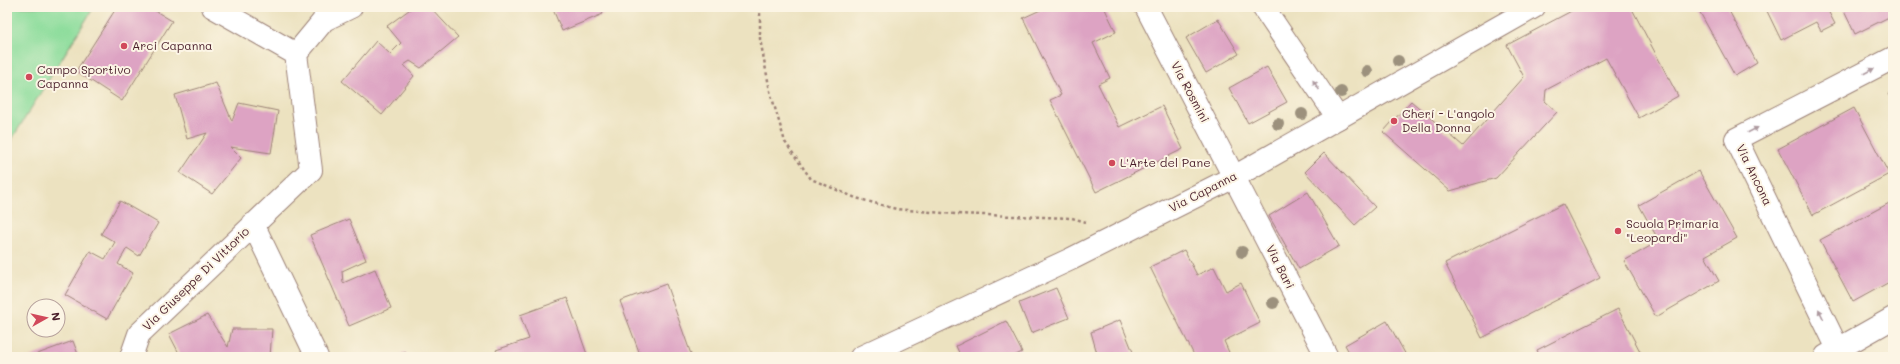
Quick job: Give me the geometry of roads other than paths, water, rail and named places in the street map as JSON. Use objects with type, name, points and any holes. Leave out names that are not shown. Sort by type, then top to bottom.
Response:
[{"type":"street","points":[[213,7],[296,54],[325,14],[351,7]]},
{"type":"street","name":"Via Rosmini","points":[[1146,7],[1234,176]]},
{"type":"street","points":[[1263,7],[1338,118]]},
{"type":"street","name":"Via Capanna","points":[[861,357],[1071,260],[1234,176],[1534,7]]},
{"type":"street","name":"Via Giuseppe Di Vittorio","points":[[131,357],[139,334],[311,170],[296,54]]},
{"type":"street","name":"Via Ancona","points":[[1834,354],[1736,139],[1893,58]]},
{"type":"street","name":"Via Bari","points":[[1234,176],[1327,357]]},
{"type":"street","name":"Via Giuseppe Di Vittorio","points":[[253,224],[317,357]]},
{"type":"street","points":[[1834,354],[1893,318]]},
{"type":"place","name":"Arci Capanna","points":[[124,46]]},
{"type":"place","name":"Campo Sportivo Capanna","points":[[29,77]]},
{"type":"place","name":"Cherí - L'angolo Della Donna","points":[[1394,121]]},
{"type":"place","name":"L'Arte del Pane","points":[[1112,163]]},
{"type":"place","name":"Scuola Primaria \"Leopardi\"","points":[[1618,231]]}]
